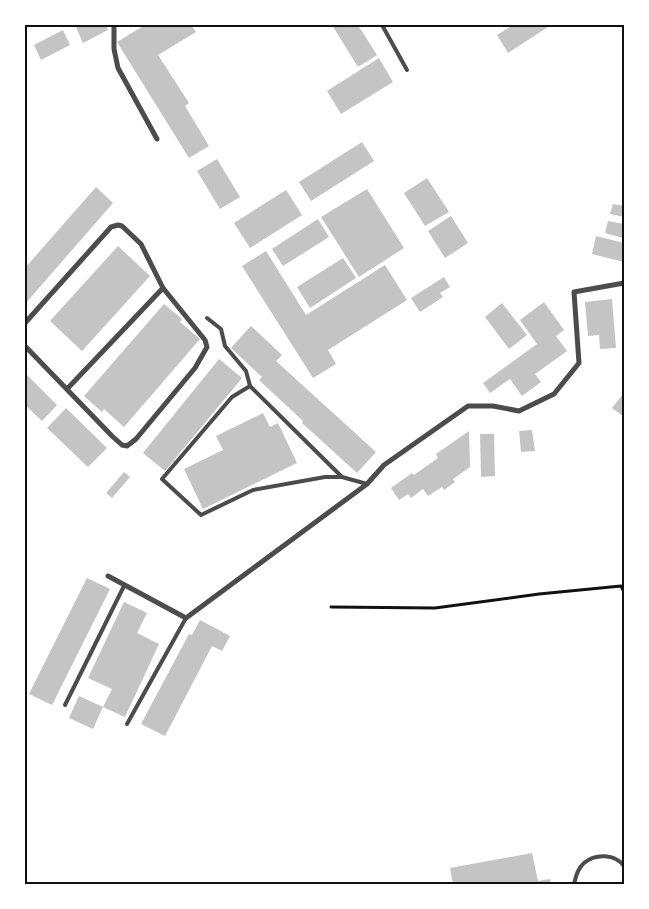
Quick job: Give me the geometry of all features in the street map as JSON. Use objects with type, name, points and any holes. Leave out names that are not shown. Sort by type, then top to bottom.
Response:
[{"type":"street","points":[[114,25],[114,49],[118,68],[157,139]]},
{"type":"street","points":[[25,323],[100,238],[115,225],[118,225],[126,228],[141,244],[163,288],[205,340],[207,348],[195,368],[136,438],[127,446],[122,445],[25,346]]},
{"type":"street","points":[[108,576],[186,618],[367,484],[384,465],[468,406],[493,406],[519,411],[554,394],[580,363],[574,292],[624,283]]},
{"type":"street","points":[[67,389],[163,288]]},
{"type":"lane","points":[[382,25],[407,70]]},
{"type":"lane","points":[[207,318],[221,329],[224,346],[246,371],[250,386],[342,477]]},
{"type":"lane","points":[[250,386],[232,397],[162,479],[201,515],[253,490],[325,477],[342,477],[367,484]]},
{"type":"lane","points":[[65,705],[124,586]]},
{"type":"lane","points":[[127,724],[186,618]]},
{"type":"lane","points":[[574,884],[577,873],[584,863],[596,857],[609,856],[621,862],[624,866]]},
{"type":"path","points":[[331,607],[435,608],[539,594],[621,586],[624,592]]},
{"type":"building","points":[[75,25],[106,25],[108,30],[83,43]]},
{"type":"building","points":[[145,25],[191,25],[196,32],[158,55],[189,103],[185,106],[209,146],[189,158],[117,42]]},
{"type":"building","points":[[332,25],[358,25],[377,55],[358,67]]},
{"type":"building","points":[[513,25],[551,25],[508,53],[497,35]]},
{"type":"building","points":[[63,30],[70,45],[41,60],[34,45]]},
{"type":"building","points":[[379,58],[393,82],[341,114],[327,91]]},
{"type":"building","points":[[362,142],[374,161],[311,201],[299,182]]},
{"type":"building","points":[[217,159],[240,197],[220,209],[197,171]]},
{"type":"building","points":[[427,178],[449,212],[425,226],[404,193]]},
{"type":"building","points":[[96,187],[113,203],[25,304],[25,268]]},
{"type":"building","points":[[367,189],[404,248],[359,277],[321,217]]},
{"type":"building","points":[[286,190],[302,215],[250,248],[234,223]]},
{"type":"building","points":[[613,204],[624,206],[624,217],[610,214]]},
{"type":"building","points":[[451,216],[468,243],[445,258],[428,231]]},
{"type":"building","points":[[318,219],[329,237],[283,266],[272,249]]},
{"type":"building","points":[[608,221],[624,224],[623,238],[605,233]]},
{"type":"building","points":[[596,236],[624,243],[624,262],[592,254]]},
{"type":"building","points":[[118,246],[150,276],[82,351],[50,321]]},
{"type":"building","points":[[266,251],[306,315],[385,265],[407,300],[328,350],[336,364],[313,378],[242,266]]},
{"type":"building","points":[[343,258],[356,278],[310,308],[297,287]]},
{"type":"building","points":[[444,277],[450,287],[440,293],[443,297],[420,312],[411,298]]},
{"type":"building","points":[[612,299],[616,348],[600,349],[599,335],[588,336],[585,302]]},
{"type":"building","points":[[544,302],[564,330],[556,336],[567,351],[535,374],[541,382],[522,396],[510,379],[490,393],[483,383],[537,344],[520,320]]},
{"type":"building","points":[[502,303],[527,335],[509,349],[485,317]]},
{"type":"building","points":[[164,304],[182,319],[180,322],[200,339],[124,427],[104,409],[102,412],[84,396]]},
{"type":"building","points":[[251,326],[282,355],[276,361],[376,452],[357,473],[302,423],[303,421],[259,380],[262,377],[231,348]]},
{"type":"building","points":[[219,359],[242,378],[165,471],[143,453]]},
{"type":"building","points":[[25,373],[57,405],[42,421],[25,405]]},
{"type":"building","points":[[624,393],[624,417],[612,408]]},
{"type":"building","points":[[66,408],[107,448],[88,467],[47,428]]},
{"type":"building","points":[[263,413],[270,427],[278,423],[297,463],[203,509],[184,469],[223,450],[216,436]]},
{"type":"building","points":[[532,430],[535,451],[521,452],[519,431]]},
{"type":"building","points":[[469,431],[470,467],[453,479],[455,482],[444,490],[442,487],[428,496],[423,489],[411,498],[408,494],[399,500],[391,488],[438,458],[436,454]]},
{"type":"building","points":[[480,434],[494,434],[495,476],[481,477]]},
{"type":"building","points":[[124,472],[130,477],[112,498],[106,493]]},
{"type":"building","points":[[87,578],[110,589],[52,705],[29,694]]},
{"type":"building","points":[[124,602],[147,613],[137,633],[159,644],[125,717],[103,707],[112,689],[88,678]]},
{"type":"building","points":[[200,620],[230,636],[222,651],[212,646],[165,736],[141,724],[189,634],[192,635]]},
{"type":"building","points":[[79,696],[103,707],[93,729],[69,718]]},
{"type":"building","points":[[532,853],[538,881],[550,879],[551,884],[453,884],[450,868]]}]
